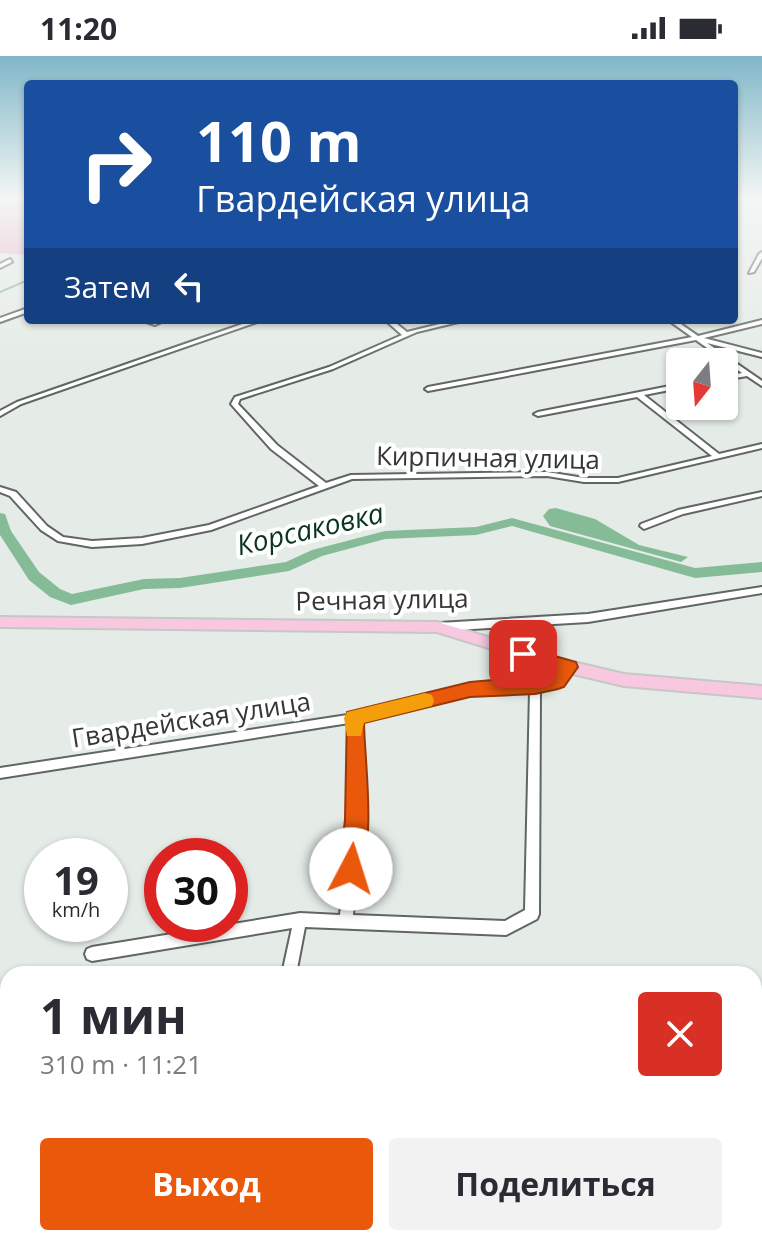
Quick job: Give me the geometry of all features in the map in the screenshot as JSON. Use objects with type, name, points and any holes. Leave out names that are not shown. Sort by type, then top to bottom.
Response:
[{"type":"main road","name":"Речная улица","points":[[0,622],[437,627]]},
{"type":"main road","points":[[437,627],[569,667],[624,680],[762,692]]},
{"type":"street","points":[[751,272],[762,254]]},
{"type":"street","points":[[0,266],[10,261]]},
{"type":"street","points":[[0,320],[24,311]]},
{"type":"street","points":[[428,389],[698,338],[762,322]]},
{"type":"street","points":[[0,414],[19,403],[248,324]]},
{"type":"street","points":[[393,324],[406,335]]},
{"type":"street","points":[[324,486],[274,447],[234,404],[244,393],[331,368],[406,335],[449,324]]},
{"type":"street","points":[[677,324],[762,384]]},
{"type":"street","points":[[698,338],[762,355]]},
{"type":"street","points":[[738,376],[748,374]]},
{"type":"street","points":[[538,414],[666,389]]},
{"type":"street","points":[[638,394],[718,457]]},
{"type":"street","name":"Кирпичная улица","points":[[0,489],[13,494],[44,528],[61,539],[92,544],[142,541],[211,527],[351,477],[547,474],[584,480],[618,480],[762,446]]},
{"type":"street","points":[[644,526],[681,512],[762,494]]},
{"type":"street","name":"Речная улица","points":[[437,627],[588,618],[762,590]]},
{"type":"street","name":"Гвардейская улица","points":[[0,773],[354,718],[470,690],[535,687],[558,681],[569,667]]},
{"type":"street","points":[[92,954],[300,920],[346,919],[506,928],[532,914],[535,687]]},
{"type":"street","points":[[346,919],[356,819],[354,718]]},
{"type":"street","points":[[291,966],[300,920]]},
{"type":"shaded area","points":[[556,508],[595,519],[639,545],[688,557],[681,562],[550,526],[543,516],[549,509]]},
{"type":"waterway","points":[[0,292],[24,282]]},
{"type":"waterway","name":"Корсаковка","points":[[0,517],[4,531],[34,576],[55,593],[71,600],[144,584],[180,583],[289,566],[317,553],[385,535],[476,531],[512,522],[695,573],[762,567]]},
{"type":"slow traffic","points":[[354,730],[354,718],[425,701]]},
{"type":"route","points":[[351,869],[356,819],[354,718],[470,690],[535,687],[558,681],[569,667],[523,654]]}]
